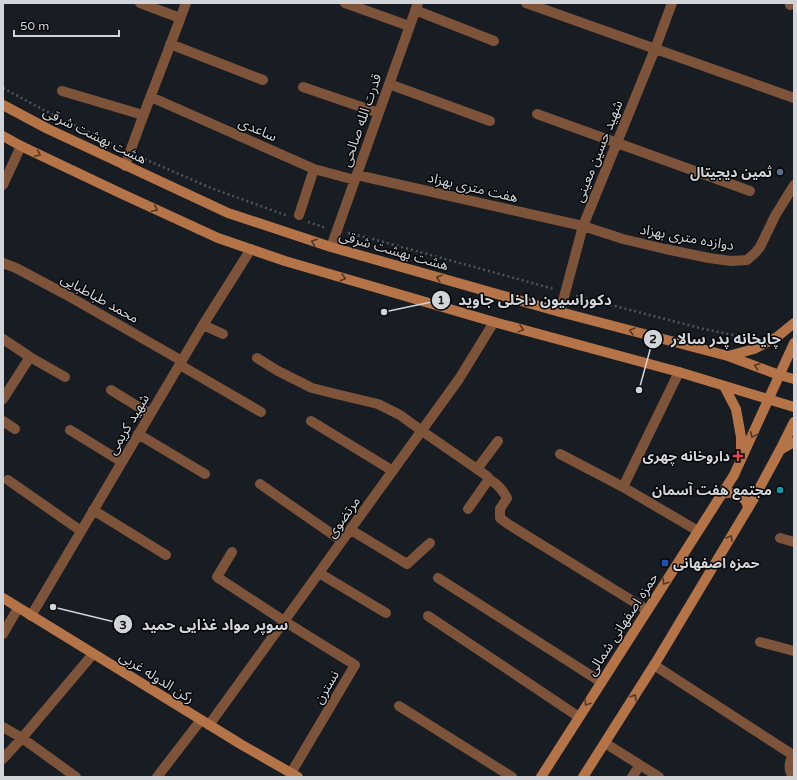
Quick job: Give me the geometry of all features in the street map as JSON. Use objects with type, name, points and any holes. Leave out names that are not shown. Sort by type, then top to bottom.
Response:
[{"type":"main road","name":"هشت بهشت شرقی","points":[[3,105],[48,129],[125,166],[228,213],[331,247],[560,312],[728,356],[794,379]]},
{"type":"main road","points":[[3,136],[120,193],[218,238],[285,261],[494,322],[679,372],[794,407]]},
{"type":"main road","points":[[728,356],[754,349],[776,337],[794,323]]},
{"type":"main road","name":"حمزه اصفهانی شمالی","points":[[541,777],[734,475],[794,343]]},
{"type":"main road","points":[[724,386],[736,409],[741,436],[741,460]]},
{"type":"main road","points":[[582,777],[654,665],[748,509],[794,422]]},
{"type":"main road","points":[[780,450],[794,442]]},
{"type":"main road","points":[[722,494],[729,492],[738,494],[746,501],[748,509]]},
{"type":"main road","name":"رکن الدوله غربی","points":[[3,598],[205,723],[294,775]]},
{"type":"street","points":[[140,3],[180,18]]},
{"type":"street","points":[[125,166],[186,3]]},
{"type":"street","points":[[344,3],[409,26]]},
{"type":"street","points":[[526,3],[794,98]]},
{"type":"street","name":"شهید حسین معینی","points":[[560,312],[583,226],[655,49],[672,3]]},
{"type":"street","points":[[416,6],[494,41]]},
{"type":"street","name":"قدرت الله صالحی","points":[[331,247],[416,6]]},
{"type":"street","points":[[170,44],[264,80]]},
{"type":"street","points":[[389,84],[490,121]]},
{"type":"street","points":[[303,87],[379,113]]},
{"type":"street","points":[[62,91],[143,115]]},
{"type":"street","name":"ساعدی","points":[[151,97],[314,169],[356,178]]},
{"type":"street","points":[[537,114],[750,191]]},
{"type":"street","points":[[3,185],[21,146]]},
{"type":"street","points":[[298,218],[314,169]]},
{"type":"street","name":"هفت متری بهزاد","points":[[356,178],[583,226]]},
{"type":"street","name":"دوازده متری بهزاد","points":[[583,226],[622,239],[665,249],[731,261],[747,260],[760,247],[775,216],[794,184]]},
{"type":"street","name":"شهید کریمی","points":[[32,616],[203,325],[251,249]]},
{"type":"street","name":"محمد طباطبایی","points":[[3,263],[16,268],[65,294],[261,412]]},
{"type":"street","name":"مرتضوی","points":[[157,777],[205,723],[284,622],[459,379],[494,322]]},
{"type":"street","points":[[203,325],[223,334]]},
{"type":"street","points":[[3,339],[30,357],[65,377]]},
{"type":"street","points":[[3,399],[30,357]]},
{"type":"street","points":[[257,358],[278,371],[312,388],[378,404],[400,414],[487,476],[503,491],[506,498],[500,509],[500,518],[512,527],[647,610]]},
{"type":"street","points":[[623,487],[679,372]]},
{"type":"street","points":[[111,390],[150,414]]},
{"type":"street","points":[[311,420],[393,471]]},
{"type":"street","points":[[3,421],[15,429]]},
{"type":"street","points":[[70,430],[122,462]]},
{"type":"street","points":[[138,434],[205,474]]},
{"type":"street","points":[[477,469],[498,441]]},
{"type":"street","points":[[560,454],[623,487],[698,531]]},
{"type":"street","points":[[468,509],[489,479]]},
{"type":"street","points":[[8,480],[82,531]]},
{"type":"street","points":[[260,484],[342,541]]},
{"type":"street","points":[[94,510],[166,555]]},
{"type":"street","points":[[350,530],[407,564],[430,543]]},
{"type":"street","points":[[780,538],[794,542]]},
{"type":"street","points":[[232,552],[217,577],[284,622]]},
{"type":"street","points":[[319,572],[386,613]]},
{"type":"street","points":[[438,578],[601,682]]},
{"type":"street","points":[[3,634],[18,608]]},
{"type":"street","points":[[428,616],[579,717]]},
{"type":"street","name":"نسترن","points":[[284,622],[355,665],[294,775]]},
{"type":"street","points":[[760,642],[794,651]]},
{"type":"street","points":[[3,759],[93,654]]},
{"type":"street","points":[[654,665],[793,754],[790,761],[793,777]]},
{"type":"street","points":[[398,706],[512,777]]},
{"type":"street","points":[[3,727],[22,738],[76,777]]},
{"type":"street","points":[[605,743],[659,777]]},
{"type":"street","points":[[632,777],[640,765]]},
{"type":"path","points":[[3,88],[55,116],[130,152],[212,188],[298,218],[337,231],[368,238],[565,293],[704,329],[753,339]]},
{"type":"place","name":"ثمین دیجیتال","points":[[780,172]]},
{"type":"place","name":"دکوراسیون داخلی جاوید","points":[[384,312]]},
{"type":"place","name":"چایخانه پدر سالار","points":[[639,390]]},
{"type":"place","name":"داروخانه چهری","points":[[738,456]]},
{"type":"place","name":"مجتمع هفت آسمان","points":[[780,490]]},
{"type":"place","name":"حمزه اصفهانی","points":[[665,563]]},
{"type":"place","name":"سوپر مواد غذایی حمید","points":[[53,607]]}]
